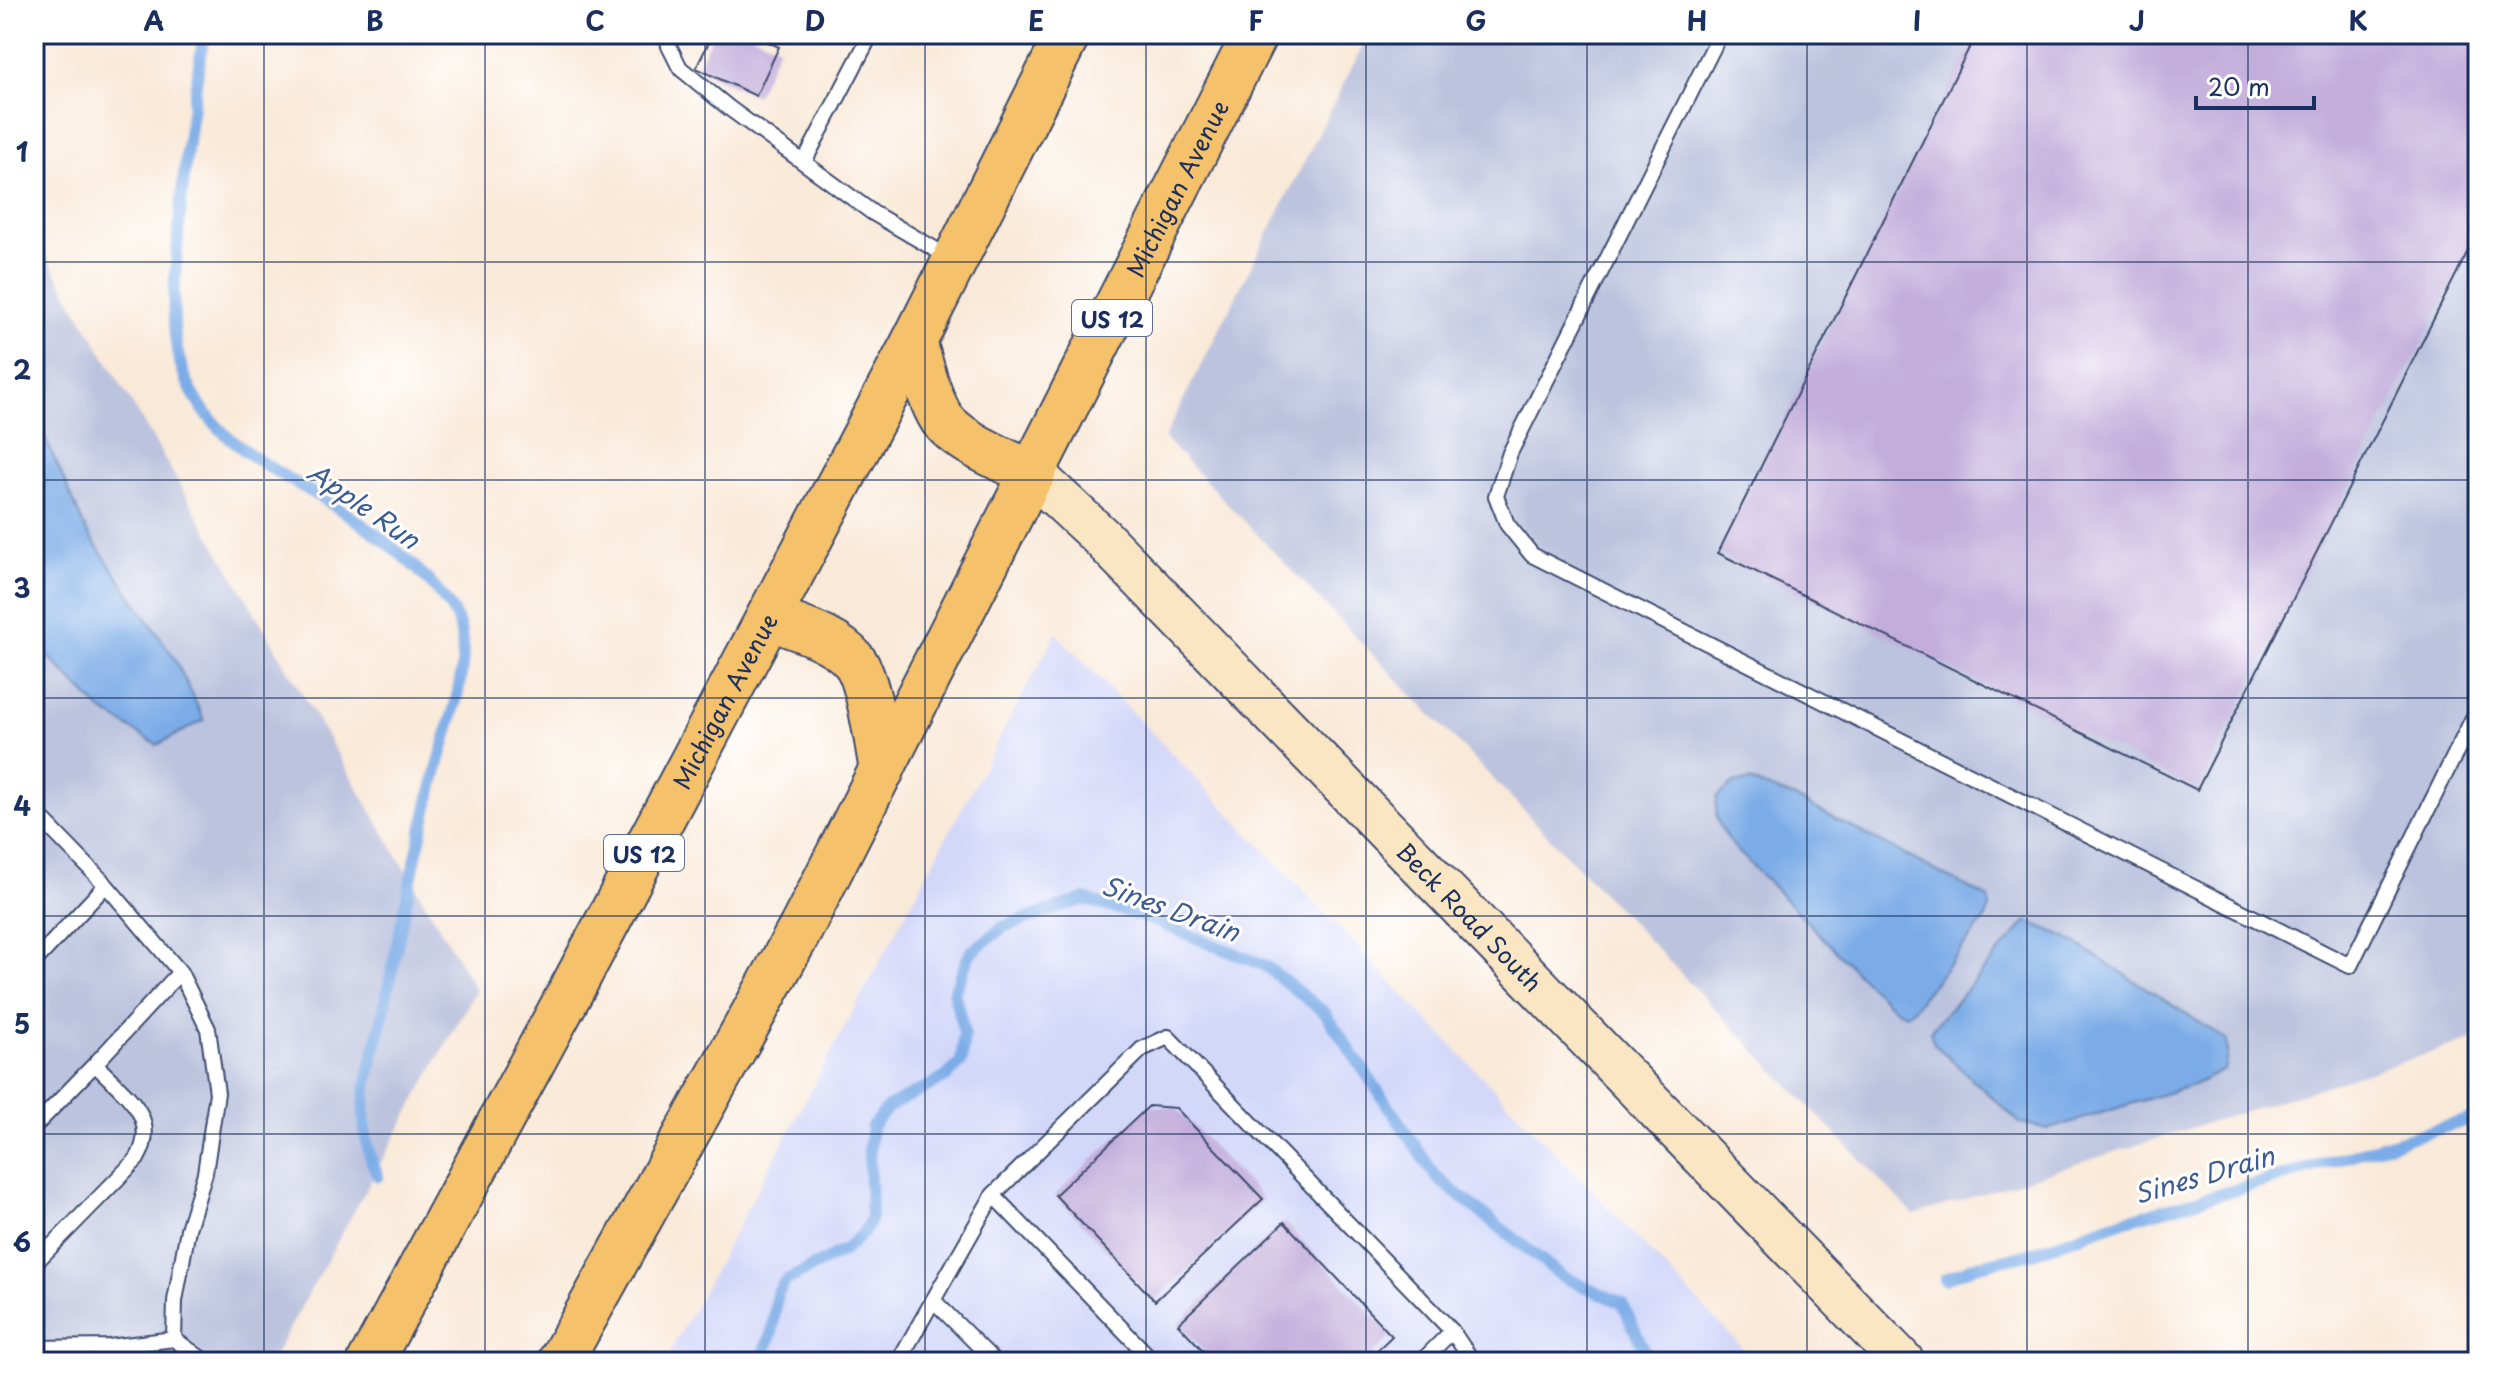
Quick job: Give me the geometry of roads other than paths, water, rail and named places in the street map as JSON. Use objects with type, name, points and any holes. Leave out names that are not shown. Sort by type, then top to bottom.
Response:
[{"type":"main road","name":"Michigan Avenue","points":[[370,1362],[572,989],[914,342],[1068,34]]},
{"type":"main road","name":"Michigan Avenue","points":[[569,1359],[801,928],[1255,34]]},
{"type":"main road","points":[[914,342],[934,404],[944,421],[966,439],[1033,474]]},
{"type":"main road","name":"Beck Road South","points":[[1033,474],[1101,537],[1903,1362]]},
{"type":"main road","points":[[769,617],[820,638],[854,660],[863,680],[882,770]]},
{"type":"lane","points":[[667,34],[669,46],[680,68],[729,108],[873,213],[954,261]]},
{"type":"lane","points":[[804,162],[871,34]]},
{"type":"lane","points":[[1720,34],[1510,453],[1496,496],[1507,524],[1532,555],[2350,966],[2478,708]]},
{"type":"lane","points":[[34,811],[106,885],[180,972],[208,1029],[217,1093],[205,1173],[188,1229],[175,1301],[174,1339]]},
{"type":"lane","points":[[34,962],[106,885]]},
{"type":"lane","points":[[34,1127],[180,972]]},
{"type":"lane","points":[[898,1362],[993,1195],[1142,1049],[1168,1037],[1452,1331],[1473,1362]]},
{"type":"lane","points":[[34,1264],[137,1159],[145,1144],[146,1128],[141,1112],[95,1064]]},
{"type":"lane","points":[[993,1195],[1154,1362]]},
{"type":"lane","points":[[933,1300],[995,1362]]},
{"type":"lane","points":[[1421,1362],[1452,1331]]},
{"type":"lane","points":[[34,1348],[109,1347],[174,1339],[206,1362]]},
{"type":"water","points":[[34,413],[87,532],[175,659],[204,720],[157,745],[100,709],[34,642]]},
{"type":"water","points":[[1750,781],[1793,797],[1989,898],[1990,908],[1986,918],[1906,1014],[1896,1010],[1871,987],[1726,836],[1717,818],[1717,797],[1734,783]]},
{"type":"water","points":[[2027,921],[2066,937],[2227,1040],[2224,1070],[2196,1084],[2049,1129],[2020,1123],[1934,1044],[1930,1031]]},
{"type":"waterway","name":"Apple Run","points":[[204,34],[185,170],[174,293],[177,349],[191,391],[207,415],[248,453],[358,521],[408,561],[448,604],[461,633],[460,682],[422,829],[366,1090],[366,1138],[378,1176]]},
{"type":"waterway","name":"Sines Drain","points":[[761,1362],[772,1332],[777,1294],[785,1281],[845,1250],[864,1232],[871,1217],[869,1148],[872,1126],[888,1107],[946,1077],[961,1062],[964,1033],[954,992],[970,953],[1003,927],[1084,899],[1141,916],[1264,965],[1325,1013],[1437,1178],[1563,1277],[1622,1303],[1650,1362]]},
{"type":"waterway","name":"Sines Drain","points":[[1945,1279],[1975,1266],[2033,1253],[2112,1224],[2478,1117]]}]
